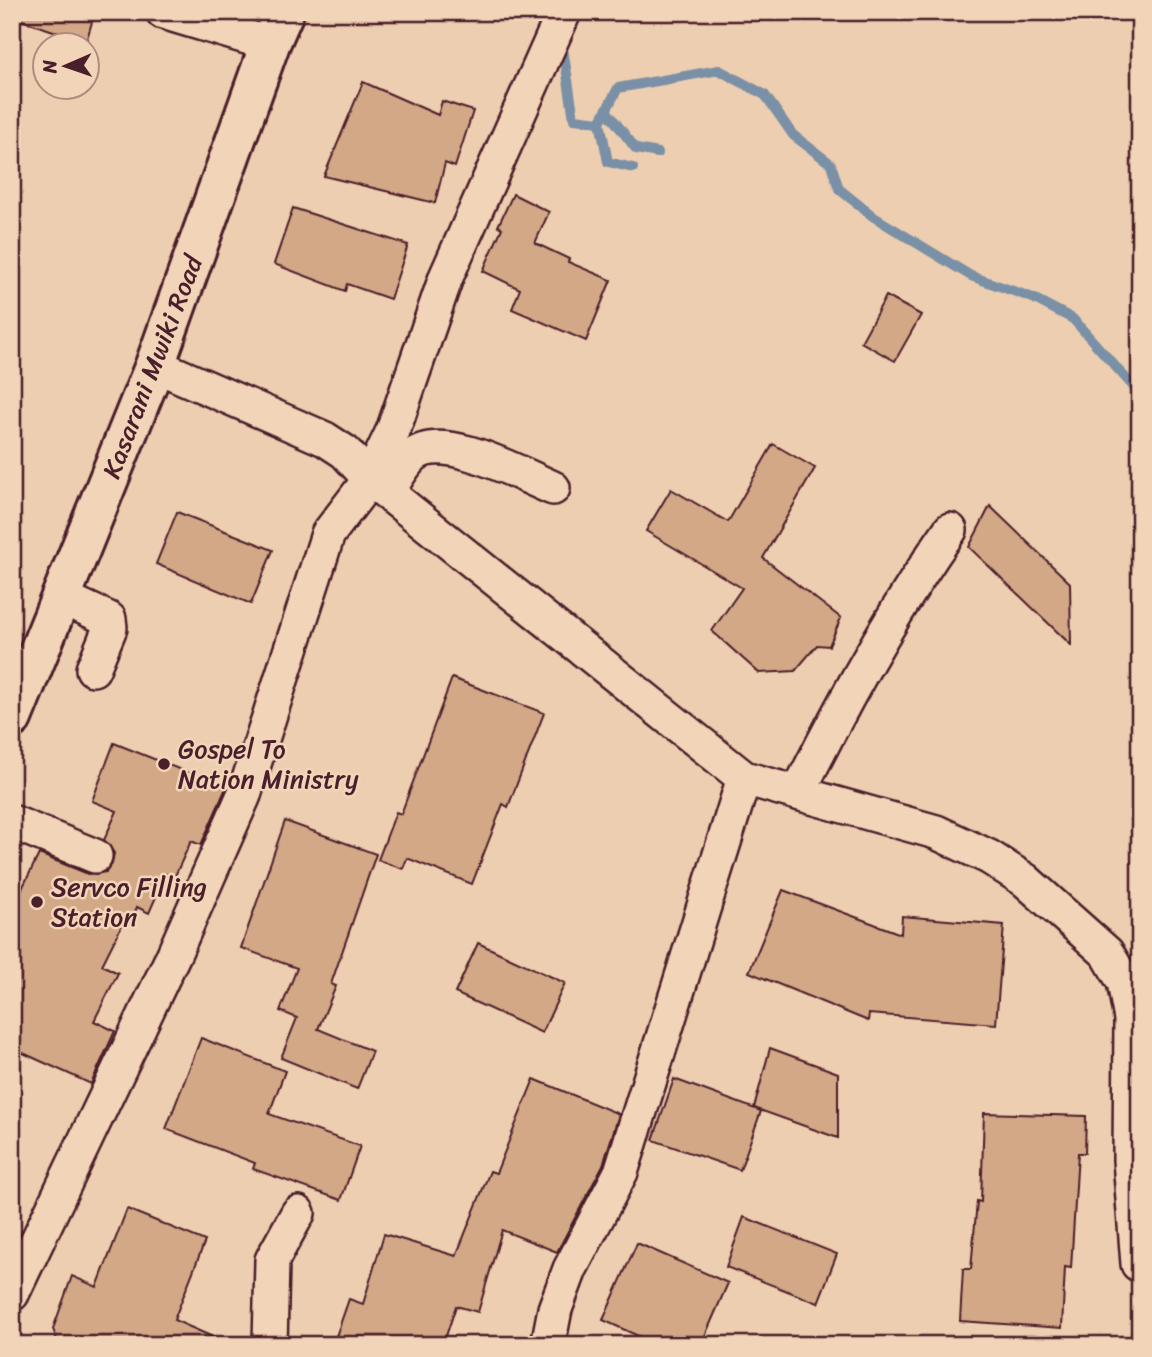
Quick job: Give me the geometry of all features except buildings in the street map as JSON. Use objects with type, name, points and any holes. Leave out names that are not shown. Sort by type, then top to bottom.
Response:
[{"type":"main road","name":"Kasarani Mwiki Road","points":[[12,718],[155,365],[277,28]]},
{"type":"street","points":[[163,12],[277,28]]},
{"type":"street","points":[[379,486],[446,277],[564,12]]},
{"type":"street","points":[[155,365],[325,439],[345,452],[379,486],[744,778],[936,832],[989,857],[1025,880],[1107,953],[1124,982],[1135,1027],[1130,1160],[1138,1264]]},
{"type":"street","points":[[12,1294],[174,954],[244,795],[328,534],[412,457],[438,448],[459,449],[553,488]]},
{"type":"street","points":[[798,793],[848,692],[909,588],[950,530]]},
{"type":"street","points":[[61,597],[109,619],[110,628],[93,669]]},
{"type":"street","points":[[548,1345],[555,1309],[570,1269],[621,1172],[744,778]]},
{"type":"street","points":[[12,822],[95,856]]},
{"type":"street","points":[[270,1345],[272,1260],[298,1213]]},
{"type":"waterway","points":[[562,42],[574,119],[600,122],[618,88],[719,70],[765,95],[793,135],[831,164],[839,189],[874,217],[971,276],[1033,298],[1073,319],[1140,394]]},
{"type":"waterway","points":[[606,110],[636,149],[658,153]]},
{"type":"waterway","points":[[600,122],[608,162],[633,168]]},
{"type":"place","name":"Gospel To Nation Ministry","points":[[164,764]]},
{"type":"place","name":"Servco Filling Station","points":[[37,902]]}]
